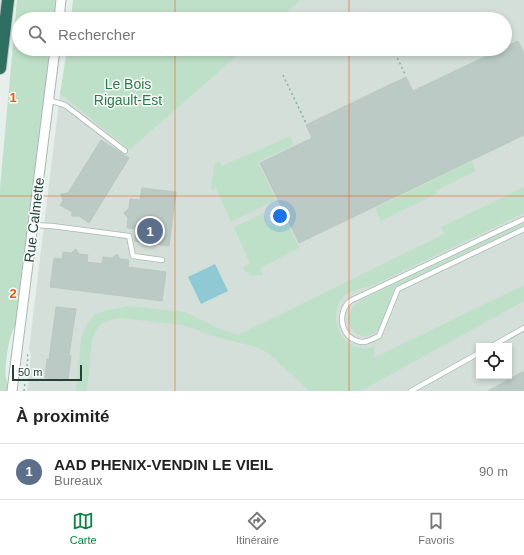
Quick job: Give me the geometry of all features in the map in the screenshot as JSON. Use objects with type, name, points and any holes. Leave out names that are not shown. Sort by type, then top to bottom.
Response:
[{"type":"highway","points":[[0,68],[8,0]]},
{"type":"street","points":[[60,12],[61,0]]},
{"type":"street","name":"Rue Calmette","points":[[12,391],[54,56]]},
{"type":"lane","points":[[48,100],[65,105],[125,151]]},
{"type":"lane","points":[[524,219],[350,301],[345,305],[342,312],[343,328],[348,335],[356,341],[366,342],[379,336],[398,289],[524,229]]},
{"type":"lane","points":[[33,225],[129,236],[133,256],[162,260]]},
{"type":"lane","points":[[497,343],[524,328]]},
{"type":"lane","points":[[411,391],[476,355]]},
{"type":"path","points":[[396,56],[405,74]]},
{"type":"path","points":[[284,75],[306,123]]},
{"type":"shaded area","points":[[301,0],[524,0],[524,391],[27,391],[31,355],[29,349],[60,94],[130,150],[237,56],[512,56],[512,12],[287,12]]},
{"type":"green space","points":[[17,0],[56,0],[55,12],[16,12]]},
{"type":"green space","points":[[73,0],[301,0],[287,12],[72,12]]},
{"type":"green space","points":[[12,55],[49,56],[16,324],[11,335],[6,359],[8,391],[0,391],[0,188]]},
{"type":"green space","name":"Le Bois Rigault-Est","points":[[66,56],[237,56],[130,150],[60,94]]},
{"type":"green space","points":[[290,136],[294,145],[258,162],[276,200],[231,222],[216,188],[211,190],[214,165],[219,161],[222,166]]},
{"type":"green space","points":[[472,161],[476,171],[437,190],[438,193],[381,221],[375,208]]},
{"type":"green space","points":[[524,187],[524,213],[376,284],[344,296],[338,305],[336,315],[337,325],[341,334],[347,342],[355,346],[364,348],[375,346],[374,358],[524,285],[524,301],[361,391],[309,391],[267,352],[256,347],[209,335],[182,325],[120,318],[111,320],[99,326],[93,337],[87,391],[76,391],[81,339],[87,323],[96,314],[129,306],[185,312],[218,328],[238,335],[444,234],[441,227]]},
{"type":"green space","points":[[263,213],[269,226],[285,218],[299,248],[260,268],[263,275],[252,276],[245,271],[243,267],[250,264],[234,227]]},
{"type":"green space","points":[[524,222],[524,225],[397,286],[393,291],[385,316],[378,329],[372,334],[365,336],[358,334],[349,324],[349,317],[352,308],[361,300]]},
{"type":"water","points":[[215,264],[228,291],[201,304],[188,277]]},
{"type":"building","points":[[518,41],[524,53],[524,135],[299,243],[260,163],[312,138],[306,125],[406,77],[413,91],[486,56],[512,56],[512,44]]},
{"type":"building","points":[[101,140],[129,158],[89,223],[79,216],[72,216],[72,212],[60,205],[63,201],[61,194],[68,193]]},
{"type":"building","points":[[142,188],[176,192],[169,246],[135,241],[136,229],[127,228],[128,218],[124,213],[129,208],[130,199],[140,200]]},
{"type":"building","points":[[76,249],[79,254],[88,255],[87,262],[102,264],[103,257],[112,258],[117,254],[120,259],[129,260],[128,267],[166,272],[162,301],[50,287],[54,258],[62,259],[63,252],[71,253]]},
{"type":"building","points":[[56,307],[76,309],[69,355],[71,356],[68,380],[62,381],[45,378]]},
{"type":"building","points":[[524,371],[524,391],[488,391],[512,379]]},
{"type":"place","name":"AAD PHENIX-VENDIN LE VIEIL","points":[[150,231]]}]
